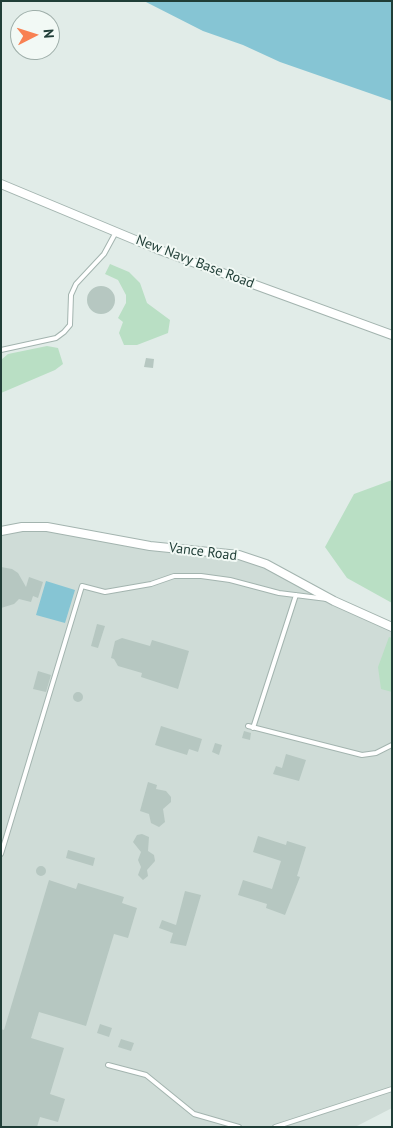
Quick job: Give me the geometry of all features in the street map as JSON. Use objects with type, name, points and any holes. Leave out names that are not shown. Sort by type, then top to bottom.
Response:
[{"type":"street","name":"New Navy Base Road","points":[[1,184],[116,232],[392,335]]},
{"type":"street","name":"Vance Road","points":[[1,531],[22,527],[47,527],[150,546],[239,555],[266,564],[334,600],[392,627]]},
{"type":"lane","points":[[1,350],[56,338],[64,332],[70,325],[71,295],[76,284],[104,254],[116,232]]},
{"type":"lane","points":[[1,854],[82,586],[105,592],[151,584],[174,576],[201,576],[230,580],[279,593],[334,600]]},
{"type":"lane","points":[[296,595],[250,727],[362,755],[376,753],[392,745]]},
{"type":"lane","points":[[108,1065],[146,1075],[194,1114],[239,1127]]},
{"type":"lane","points":[[275,1127],[392,1089]]},
{"type":"shaded area","points":[[22,527],[239,555],[392,627],[392,1108],[355,1127],[1,1127],[1,531]]},
{"type":"green space","points":[[110,264],[129,272],[140,283],[147,303],[170,320],[168,333],[137,345],[124,345],[119,333],[123,322],[118,318],[126,303],[126,295],[118,280],[105,274]]},
{"type":"green space","points":[[47,346],[58,348],[63,364],[55,370],[1,393],[1,360],[8,354]]},
{"type":"green space","points":[[392,480],[392,603],[347,578],[325,547],[354,494]]},
{"type":"green space","points":[[389,637],[392,638],[392,692],[381,689],[378,667]]},
{"type":"water","points":[[144,1],[392,1],[392,101],[280,62],[243,45],[203,31]]},
{"type":"water","points":[[46,581],[75,590],[65,623],[36,615]]},
{"type":"building","points":[[101,286],[111,290],[115,300],[111,310],[101,314],[91,310],[87,300],[91,290]]},
{"type":"building","points":[[146,358],[154,359],[153,368],[144,367]]},
{"type":"building","points":[[1,567],[12,569],[18,573],[26,587],[29,577],[43,582],[38,598],[33,596],[31,602],[19,599],[14,604],[1,608]]},
{"type":"building","points":[[97,624],[105,626],[98,648],[91,646]]},
{"type":"building","points":[[122,638],[150,646],[152,640],[189,651],[178,689],[141,677],[142,673],[118,666],[114,659],[111,658],[115,641]]},
{"type":"building","points":[[38,671],[51,675],[46,692],[33,689]]},
{"type":"building","points":[[76,692],[80,692],[83,697],[82,701],[76,702],[73,699],[73,695]]},
{"type":"building","points":[[161,726],[202,739],[198,752],[189,749],[187,755],[155,745]]},
{"type":"building","points":[[244,731],[251,733],[250,740],[242,738]]},
{"type":"building","points":[[215,743],[222,745],[219,755],[212,752]]},
{"type":"building","points":[[286,754],[306,760],[299,781],[273,774],[276,766],[282,768]]},
{"type":"building","points":[[148,782],[157,785],[156,789],[166,791],[171,797],[171,802],[163,809],[165,822],[159,827],[151,823],[149,814],[140,811]]},
{"type":"building","points":[[142,834],[149,837],[148,851],[154,855],[155,861],[147,870],[148,876],[143,880],[138,875],[141,867],[138,860],[141,852],[133,842],[137,835]]},
{"type":"building","points":[[258,836],[286,845],[287,841],[306,847],[297,876],[300,877],[285,915],[266,908],[267,904],[238,895],[243,880],[272,889],[281,861],[253,852]]},
{"type":"building","points":[[68,850],[95,858],[93,866],[66,858]]},
{"type":"building","points":[[39,866],[43,866],[46,871],[45,875],[39,876],[36,873],[36,869]]},
{"type":"building","points":[[49,880],[76,889],[78,883],[124,897],[122,903],[137,908],[128,938],[114,934],[86,1026],[39,1012],[31,1038],[64,1048],[50,1094],[65,1099],[58,1122],[40,1117],[37,1127],[1,1127],[1,1029],[4,1030]]},
{"type":"building","points":[[185,891],[201,895],[186,946],[170,943],[173,933],[159,928],[162,920],[176,925]]},
{"type":"building","points":[[100,1024],[112,1028],[109,1037],[97,1033]]},
{"type":"building","points":[[121,1039],[134,1043],[131,1051],[118,1047]]}]
